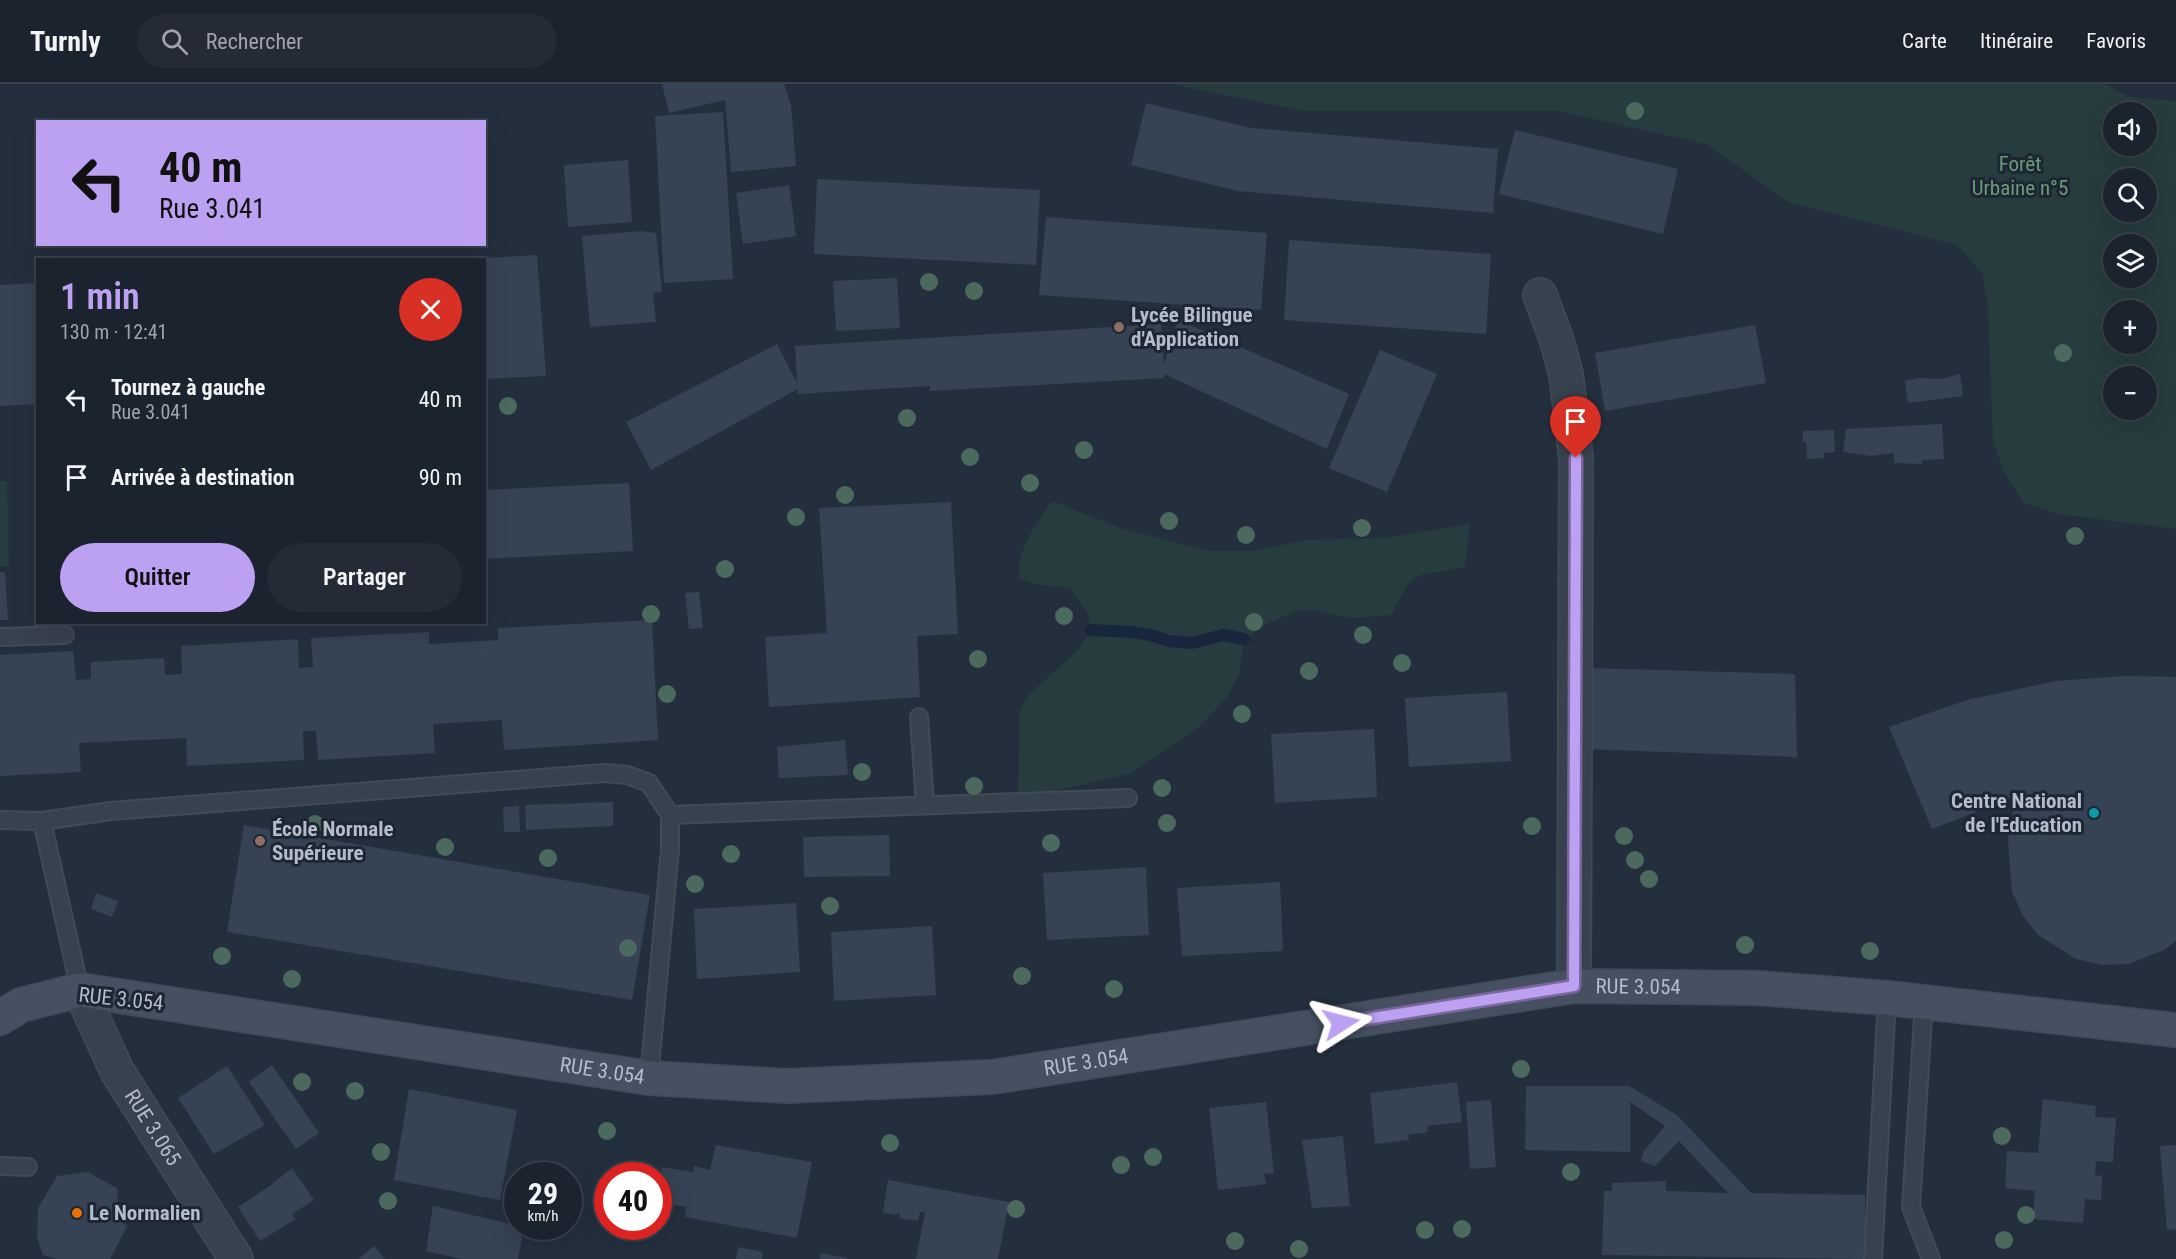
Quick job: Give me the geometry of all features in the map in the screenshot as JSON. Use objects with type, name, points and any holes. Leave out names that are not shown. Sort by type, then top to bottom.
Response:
[{"type":"street","points":[[1540,295],[1566,374],[1576,458],[1574,986]]},
{"type":"street","name":"RUE 3.054","points":[[0,1018],[21,1005],[80,990],[649,1078],[787,1086],[992,1077],[1574,986],[1758,988],[1887,998],[2176,1030]]},
{"type":"street","name":"RUE 3.065","points":[[80,990],[117,1071],[236,1259]]},
{"type":"lane","points":[[0,638],[65,635]]},
{"type":"lane","points":[[919,717],[926,804]]},
{"type":"lane","points":[[0,820],[42,821],[111,811],[627,774],[649,783],[670,815],[670,849],[649,1078]]},
{"type":"lane","points":[[670,815],[1128,798]]},
{"type":"lane","points":[[42,821],[80,990]]},
{"type":"lane","points":[[1873,1259],[1887,998]]},
{"type":"lane","points":[[1924,1002],[1911,1207],[1931,1259]]},
{"type":"lane","points":[[0,1166],[27,1167]]},
{"type":"green space","name":"Forêt Urbaine n°5","points":[[1171,84],[2104,84],[2130,97],[2176,101],[2176,529],[2058,514],[2024,503],[2004,472],[1993,441],[1988,307],[1982,273],[1957,245],[1788,202],[1706,144],[1558,111],[1303,111]]},
{"type":"green space","points":[[0,481],[7,481],[9,566],[0,567]]},
{"type":"green space","points":[[1052,501],[1123,529],[1210,551],[1253,551],[1305,540],[1386,538],[1470,524],[1465,567],[1420,575],[1407,585],[1391,615],[1352,618],[1299,610],[1268,623],[1244,639],[1239,674],[1227,697],[1198,728],[1129,774],[1029,797],[1018,795],[1019,713],[1031,693],[1079,649],[1091,630],[1088,614],[1071,588],[1034,584],[1019,578],[1020,558],[1024,548]]},
{"type":"building","points":[[662,84],[784,84],[791,105],[796,166],[731,172],[725,100],[669,113]]},
{"type":"building","points":[[1146,103],[1251,128],[1498,149],[1493,213],[1238,191],[1131,165]]},
{"type":"building","points":[[723,112],[733,279],[664,283],[655,116]]},
{"type":"building","points":[[1515,130],[1678,169],[1663,234],[1499,194]]},
{"type":"building","points":[[628,160],[632,222],[568,227],[564,165]]},
{"type":"building","points":[[817,179],[1040,190],[1036,265],[814,254]]},
{"type":"building","points":[[789,185],[796,236],[743,244],[736,193]]},
{"type":"building","points":[[1046,217],[1267,233],[1261,310],[1039,295]]},
{"type":"building","points":[[641,231],[656,233],[662,292],[653,293],[656,322],[590,327],[582,236]]},
{"type":"building","points":[[1289,240],[1491,254],[1486,334],[1284,320]]},
{"type":"building","points":[[537,255],[546,376],[486,379],[486,258],[484,258]]},
{"type":"building","points":[[897,278],[900,328],[836,331],[833,281]]},
{"type":"building","points":[[36,283],[36,404],[0,406],[0,285]]},
{"type":"building","points":[[1178,320],[1349,394],[1327,449],[1164,374],[1164,378],[930,391],[930,386],[797,394],[798,389],[651,470],[626,422],[777,344],[797,383],[795,346],[1161,324],[1164,364]]},
{"type":"building","points":[[1755,325],[1766,383],[1605,411],[1595,353]]},
{"type":"building","points":[[1380,350],[1437,374],[1387,492],[1329,468]]},
{"type":"building","points":[[1960,374],[1963,396],[1908,403],[1905,381],[1919,378],[1940,379]]},
{"type":"building","points":[[1942,424],[1944,459],[1922,460],[1922,464],[1894,463],[1894,453],[1871,456],[1843,452],[1846,429]]},
{"type":"building","points":[[1834,430],[1835,452],[1824,453],[1824,458],[1807,459],[1803,431]]},
{"type":"building","points":[[629,483],[633,551],[486,559],[486,490]]},
{"type":"building","points":[[951,502],[958,634],[917,636],[920,697],[769,707],[765,637],[827,633],[819,508]]},
{"type":"building","points":[[0,572],[5,572],[8,620],[0,620]]},
{"type":"building","points":[[699,592],[703,628],[689,629],[685,593]]},
{"type":"building","points":[[652,620],[658,740],[504,750],[502,720],[433,724],[435,753],[318,760],[316,731],[303,731],[304,760],[187,766],[186,738],[79,743],[81,772],[0,776],[0,655],[73,651],[76,680],[91,679],[91,662],[164,658],[165,675],[182,674],[181,646],[298,639],[299,668],[313,667],[311,638],[429,632],[429,644],[498,640],[498,628]]},
{"type":"building","points":[[1588,668],[1795,674],[1797,757],[1585,749]]},
{"type":"building","name":"Centre National de l'Education","points":[[2126,676],[2176,677],[2176,941],[2164,950],[2129,964],[2102,965],[2076,959],[2038,935],[2023,916],[2012,892],[2008,840],[2015,797],[1932,829],[1889,727],[1967,700],[2056,681]]},
{"type":"building","points":[[1507,692],[1511,761],[1409,767],[1405,698]]},
{"type":"building","points":[[1374,729],[1377,797],[1275,803],[1271,734]]},
{"type":"building","points":[[845,740],[848,775],[779,778],[777,747]]},
{"type":"building","points":[[613,802],[613,826],[526,830],[525,805]]},
{"type":"building","points":[[519,806],[520,832],[504,832],[503,807]]},
{"type":"building","points":[[244,825],[650,895],[632,1000],[227,932]]},
{"type":"building","points":[[889,835],[890,876],[804,877],[803,837]]},
{"type":"building","points":[[1146,867],[1149,935],[1047,940],[1043,873]]},
{"type":"building","points":[[1280,882],[1283,951],[1182,956],[1177,888]]},
{"type":"building","points":[[96,893],[118,901],[112,917],[91,909]]},
{"type":"building","points":[[796,903],[800,972],[697,979],[694,909]]},
{"type":"building","points":[[932,926],[936,995],[834,1001],[831,932]]},
{"type":"building","points":[[272,1065],[319,1133],[296,1149],[249,1082]]},
{"type":"building","points":[[227,1066],[265,1125],[214,1154],[178,1098]]},
{"type":"building","points":[[1457,1082],[1462,1122],[1427,1126],[1428,1132],[1408,1135],[1409,1140],[1375,1144],[1370,1093]]},
{"type":"building","points":[[1526,1086],[1629,1086],[1677,1115],[1751,1193],[1865,1195],[1865,1259],[1602,1255],[1604,1191],[1612,1191],[1612,1183],[1666,1181],[1666,1191],[1728,1193],[1679,1141],[1655,1166],[1641,1161],[1644,1151],[1665,1126],[1630,1102],[1630,1152],[1525,1150]]},
{"type":"building","points":[[409,1089],[517,1110],[507,1162],[504,1162],[500,1200],[394,1180]]},
{"type":"building","points":[[2043,1099],[2096,1106],[2095,1117],[2116,1118],[2113,1162],[2096,1161],[2095,1175],[2102,1176],[2101,1200],[2085,1199],[2083,1223],[2033,1219],[2035,1191],[2005,1188],[2007,1151],[2038,1153]]},
{"type":"building","points":[[1491,1100],[1496,1167],[1470,1169],[1466,1102]]},
{"type":"building","points":[[1266,1102],[1274,1173],[1264,1174],[1266,1184],[1218,1190],[1209,1108]]},
{"type":"building","points":[[1343,1136],[1350,1206],[1312,1208],[1302,1140]]},
{"type":"building","points":[[716,1145],[812,1162],[797,1238],[685,1217],[686,1207],[672,1204],[672,1169],[693,1172],[694,1166],[710,1170]]},
{"type":"building","points":[[2176,1145],[2176,1229],[2167,1230],[2160,1146]]},
{"type":"building","points":[[292,1168],[314,1200],[292,1214],[296,1219],[260,1241],[238,1207]]},
{"type":"building","name":"Le Normalien","points":[[88,1172],[118,1189],[117,1218],[127,1226],[110,1259],[58,1259],[43,1255],[37,1237],[38,1208],[57,1176]]},
{"type":"building","points":[[888,1180],[1009,1202],[998,1259],[916,1259],[925,1212],[920,1212],[918,1221],[899,1218],[900,1212],[896,1215],[883,1213]]},
{"type":"building","points":[[433,1206],[504,1222],[504,1240],[522,1240],[518,1259],[462,1259],[426,1251]]},
{"type":"building","points":[[374,1246],[385,1259],[358,1259]]},
{"type":"building","points":[[738,1247],[763,1252],[762,1259],[736,1259]]},
{"type":"building","points":[[821,1253],[847,1258],[847,1259],[820,1259]]},
{"type":"waterway","points":[[1091,630],[1132,632],[1169,641],[1192,643],[1223,635],[1244,639]]},
{"type":"place","name":"Lycée Bilingue d'Application","points":[[1119,327]]},
{"type":"place","name":"Centre National de l'Education","points":[[2094,813]]},
{"type":"place","name":"École Normale Supérieure","points":[[260,841]]},
{"type":"place","name":"Le Normalien","points":[[77,1213]]},
{"type":"route","points":[[1341,1023],[1574,986],[1576,458]]}]
